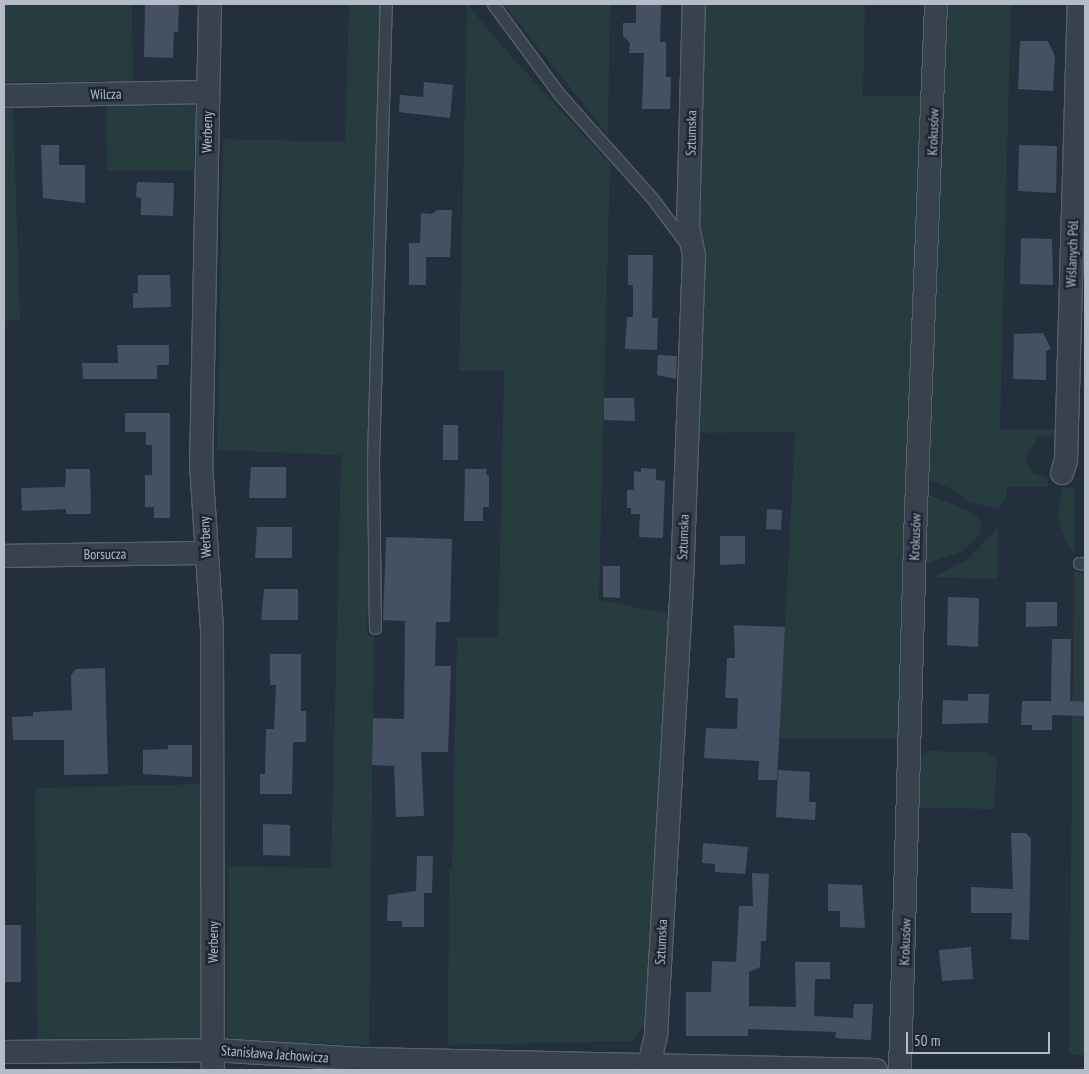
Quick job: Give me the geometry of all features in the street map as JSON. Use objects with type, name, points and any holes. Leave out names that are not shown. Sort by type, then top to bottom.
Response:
[{"type":"street","name":"Werbeny","points":[[210,4],[201,464],[212,629],[213,1060]]},
{"type":"street","name":"Sztumska","points":[[648,1068],[656,1034],[682,582],[694,255],[688,227],[694,4]]},
{"type":"street","name":"Krokusów","points":[[900,1070],[916,509],[936,4]]},
{"type":"street","name":"Wiślanych Pól","points":[[1062,473],[1066,460],[1078,4]]},
{"type":"street","name":"Wilcza","points":[[4,96],[208,92]]},
{"type":"street","name":"Borsucza","points":[[4,556],[206,553]]},
{"type":"street","name":"Stanisława Jachowicza","points":[[4,1052],[213,1060],[361,1059],[648,1068],[876,1070]]},
{"type":"lane","points":[[375,628],[373,461],[386,4]]},
{"type":"lane","points":[[493,4],[559,94],[673,224],[694,255]]},
{"type":"green space","points":[[4,4],[132,4],[133,81],[4,82]]},
{"type":"green space","points":[[349,4],[381,4],[367,636],[374,636],[369,1045],[227,1041],[228,866],[331,868],[341,455],[217,450],[223,139],[345,142]]},
{"type":"green space","points":[[467,4],[509,54],[610,164],[599,600],[669,614],[648,1016],[634,1041],[448,1045],[449,868],[452,869],[457,637],[498,638],[504,370],[459,370]]},
{"type":"green space","points":[[504,4],[610,4],[608,135],[509,11]]},
{"type":"green space","points":[[702,4],[865,4],[863,96],[924,96],[902,739],[779,738],[795,432],[698,433],[695,221]]},
{"type":"green space","points":[[942,4],[1011,4],[1000,429],[1057,430],[1051,435],[1038,438],[1026,457],[1032,473],[1047,478],[1048,487],[1007,487],[1007,498],[999,508],[970,503],[949,488],[925,479]]},
{"type":"green space","points":[[196,99],[194,171],[107,170],[106,102]]},
{"type":"green space","points":[[4,105],[13,105],[20,320],[4,321]]},
{"type":"green space","points":[[1075,487],[1074,553],[1066,542],[1058,517],[1062,488]]},
{"type":"green space","points":[[925,493],[975,514],[981,523],[981,533],[961,552],[922,565]]},
{"type":"green space","points":[[998,528],[998,579],[933,577],[968,559]]},
{"type":"green space","points":[[1074,571],[1085,574],[1085,1055],[1069,1054]]},
{"type":"green space","points":[[927,751],[989,752],[997,761],[994,809],[920,808],[917,760]]},
{"type":"green space","points":[[204,784],[207,1038],[37,1039],[35,788]]},
{"type":"green space","points":[[185,1067],[186,1070],[38,1070],[38,1069]]},
{"type":"building","points":[[145,4],[179,4],[178,32],[174,32],[173,58],[144,57]]},
{"type":"building","points":[[636,4],[661,4],[660,42],[666,42],[666,77],[671,77],[670,109],[642,109],[644,53],[629,53],[630,43],[623,36],[623,23],[636,23]]},
{"type":"building","points":[[1020,41],[1048,41],[1055,56],[1053,91],[1018,89]]},
{"type":"building","points":[[424,82],[453,85],[450,118],[399,112],[400,95],[423,97]]},
{"type":"building","points":[[41,145],[59,145],[59,165],[85,165],[85,203],[43,198]]},
{"type":"building","points":[[1019,145],[1057,146],[1056,193],[1018,191]]},
{"type":"building","points":[[137,182],[174,183],[173,216],[141,215],[141,198],[136,197]]},
{"type":"building","points":[[437,210],[452,210],[450,257],[426,257],[426,285],[409,285],[409,243],[420,243],[421,213],[432,214]]},
{"type":"building","points":[[1021,238],[1052,239],[1053,285],[1020,284]]},
{"type":"building","points":[[628,255],[653,255],[652,318],[658,318],[657,350],[625,349],[627,317],[633,317],[633,285],[628,285]]},
{"type":"building","points":[[138,275],[170,275],[171,307],[133,308],[133,293],[138,293]]},
{"type":"building","points":[[1043,333],[1051,349],[1046,351],[1046,380],[1013,379],[1014,334]]},
{"type":"building","points":[[117,345],[169,345],[169,365],[157,365],[157,379],[83,379],[82,363],[118,363]]},
{"type":"building","points":[[658,355],[677,356],[676,379],[657,375]]},
{"type":"building","points":[[604,398],[634,398],[635,421],[604,420]]},
{"type":"building","points":[[125,413],[170,413],[170,518],[154,518],[154,507],[145,507],[145,475],[152,475],[152,445],[146,445],[146,432],[125,432]]},
{"type":"building","points":[[443,425],[458,425],[458,460],[443,460]]},
{"type":"building","points":[[251,467],[286,467],[286,498],[249,498]]},
{"type":"building","points":[[641,468],[656,469],[656,480],[665,481],[663,538],[639,537],[640,514],[631,514],[631,508],[627,508],[627,490],[634,490],[634,471],[641,472]]},
{"type":"building","points":[[66,469],[90,469],[91,514],[66,514],[66,509],[22,511],[21,488],[65,487]]},
{"type":"building","points":[[465,469],[487,469],[486,475],[489,475],[489,507],[483,507],[483,521],[464,521]]},
{"type":"building","points":[[767,509],[782,510],[781,530],[766,529]]},
{"type":"building","points":[[257,527],[292,527],[292,558],[255,558]]},
{"type":"building","points":[[720,536],[745,536],[745,564],[720,565]]},
{"type":"building","points":[[386,537],[452,539],[450,622],[436,622],[435,666],[451,666],[448,752],[421,752],[424,816],[396,817],[394,766],[372,765],[373,718],[404,719],[405,621],[383,620]]},
{"type":"building","points":[[603,566],[620,566],[620,598],[603,597]]},
{"type":"building","points":[[264,589],[298,589],[298,620],[261,620]]},
{"type":"building","points":[[948,597],[979,598],[978,647],[947,645]]},
{"type":"building","points":[[1026,602],[1057,602],[1057,626],[1026,627]]},
{"type":"building","points":[[734,625],[785,627],[777,780],[758,780],[759,761],[704,758],[706,728],[737,729],[738,698],[725,698],[727,658],[735,658]]},
{"type":"building","points":[[1052,639],[1071,639],[1070,701],[1085,702],[1085,716],[1052,715],[1052,730],[1032,730],[1032,725],[1021,725],[1022,701],[1051,701]]},
{"type":"building","points":[[270,654],[301,654],[301,711],[306,711],[306,742],[293,742],[292,794],[260,794],[260,774],[265,774],[266,729],[274,729],[276,685],[270,685]]},
{"type":"building","points":[[105,668],[108,774],[64,775],[64,740],[13,740],[12,717],[33,716],[33,712],[72,710],[71,675],[76,669]]},
{"type":"building","points":[[968,694],[989,694],[988,723],[942,724],[943,700],[968,701]]},
{"type":"building","points":[[168,745],[192,745],[192,777],[143,774],[143,750],[168,749]]},
{"type":"building","points":[[778,770],[810,772],[809,802],[816,802],[815,820],[776,817]]},
{"type":"building","points":[[263,824],[290,825],[290,856],[263,855]]},
{"type":"building","points":[[1011,833],[1026,833],[1031,839],[1029,940],[1011,939],[1012,913],[971,913],[971,887],[1013,889]]},
{"type":"building","points":[[703,843],[748,847],[745,874],[715,872],[715,864],[702,863]]},
{"type":"building","points":[[417,856],[433,856],[432,893],[424,893],[424,927],[402,927],[402,921],[387,921],[388,895],[416,891]]},
{"type":"building","points":[[752,873],[769,874],[766,941],[761,941],[760,967],[749,972],[749,1006],[796,1007],[795,962],[830,962],[830,979],[815,979],[814,1016],[853,1018],[854,1004],[873,1004],[871,1040],[835,1038],[836,1032],[748,1029],[748,1036],[686,1036],[686,992],[711,992],[712,961],[736,962],[739,906],[753,906]]},
{"type":"building","points":[[828,884],[862,885],[865,928],[840,927],[840,911],[828,911]]},
{"type":"building","points":[[4,925],[21,925],[21,982],[4,982]]},
{"type":"building","points":[[971,947],[973,979],[942,981],[939,950]]}]
